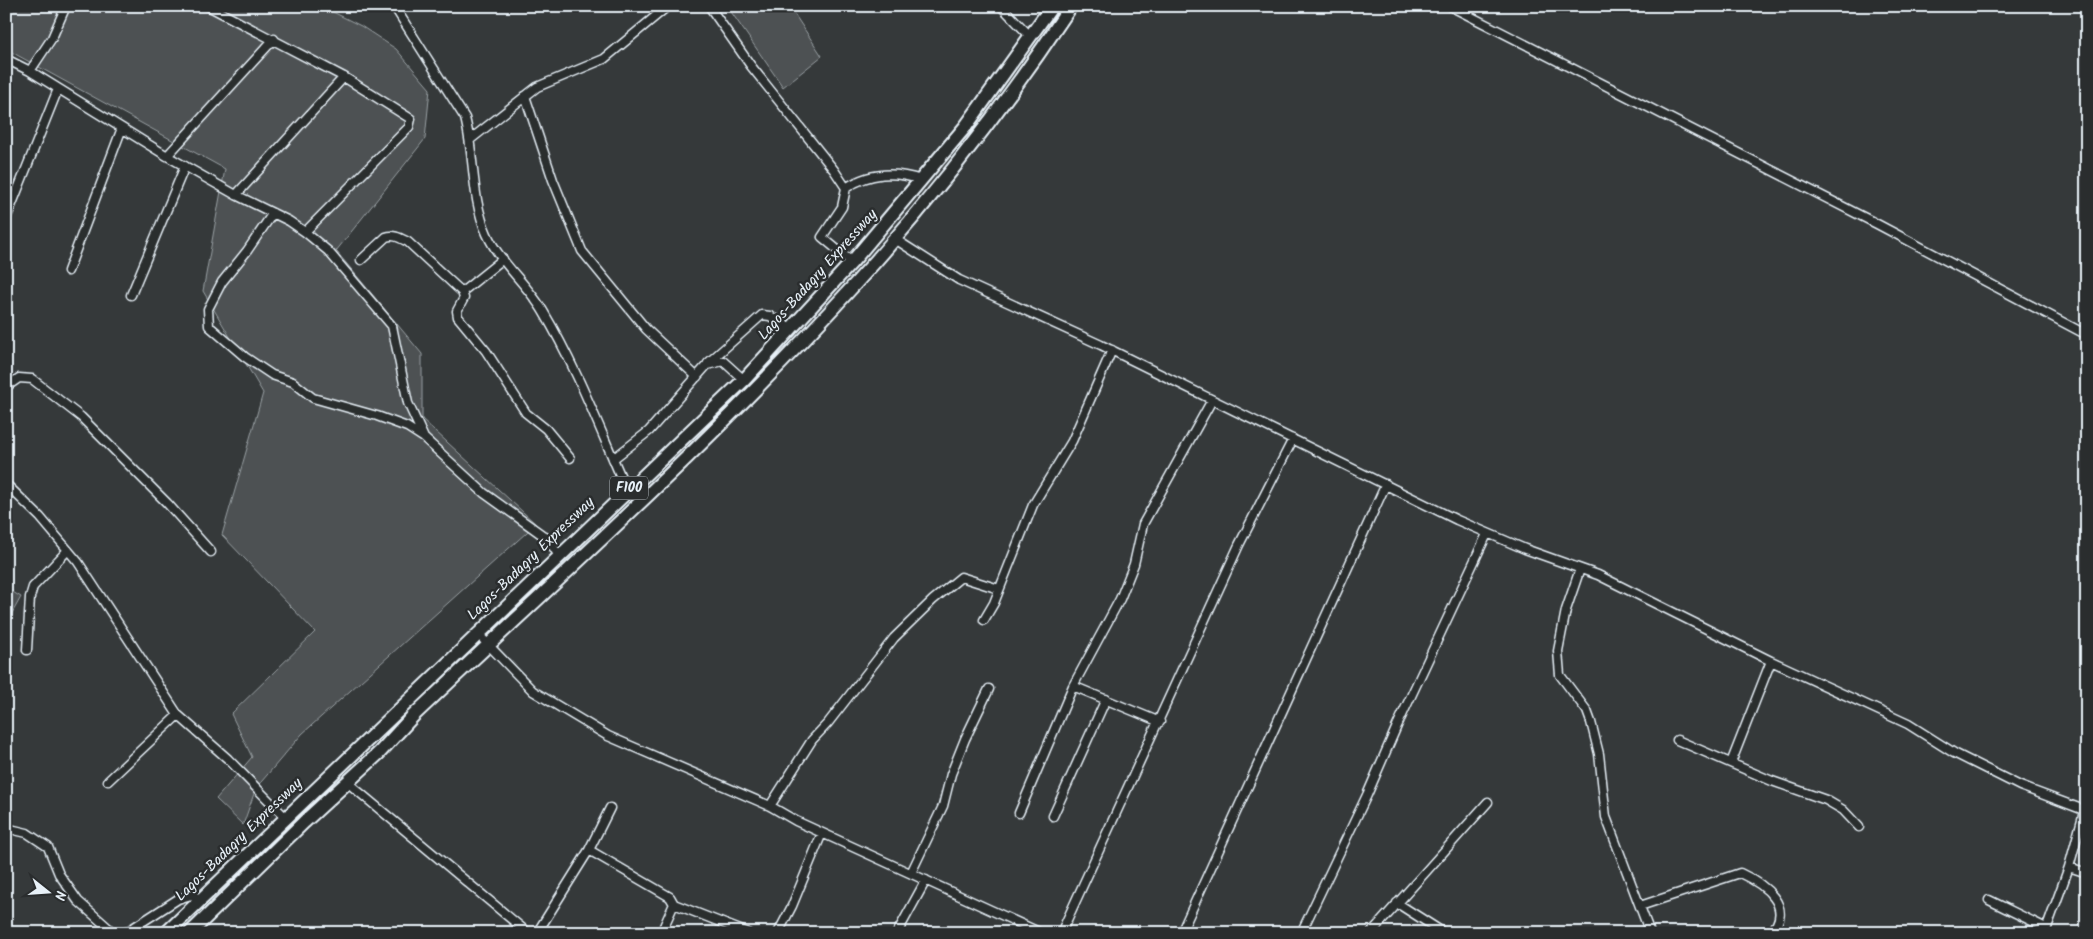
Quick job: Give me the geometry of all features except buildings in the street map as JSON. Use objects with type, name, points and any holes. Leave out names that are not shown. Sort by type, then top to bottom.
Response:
[{"type":"highway","name":"Lagos-Badagry Expressway","points":[[166,933],[477,633],[744,380],[852,262],[922,180],[966,126],[1052,6]]},
{"type":"highway","name":"F100","points":[[190,933],[720,424],[799,344],[895,239],[996,116],[1071,6]]},
{"type":"street","points":[[30,71],[52,38],[66,6]]},
{"type":"street","points":[[208,6],[344,77],[408,116],[411,123],[305,232]]},
{"type":"street","points":[[394,6],[465,118],[471,139],[478,204],[488,234],[503,259],[543,310],[584,392],[627,490]]},
{"type":"street","points":[[471,139],[537,87],[604,59],[668,6]]},
{"type":"street","points":[[708,6],[751,66],[834,170],[846,188]]},
{"type":"street","points":[[1001,6],[1031,37]]},
{"type":"street","points":[[1450,6],[1877,224],[2087,334]]},
{"type":"street","points":[[167,156],[274,39]]},
{"type":"street","points":[[6,59],[30,71],[167,156],[305,232],[328,251],[392,326],[408,403],[424,438]]},
{"type":"street","points":[[236,195],[344,77]]},
{"type":"street","points":[[6,219],[58,89]]},
{"type":"street","points":[[525,96],[553,180],[582,251],[646,329],[697,377]]},
{"type":"street","points":[[68,271],[122,128]]},
{"type":"street","points":[[131,295],[185,166]]},
{"type":"street","points":[[852,262],[822,237],[842,208],[846,188],[860,178],[880,174],[904,174],[922,180]]},
{"type":"street","points":[[273,214],[222,282],[208,309],[209,326],[245,357],[272,375],[292,382],[313,398],[377,416],[407,427],[424,438],[484,493],[548,539],[559,556]]},
{"type":"street","points":[[361,260],[386,237],[395,236],[408,242],[462,292],[464,298],[457,311],[458,317],[486,351],[526,413],[546,430],[570,458]]},
{"type":"street","points":[[895,239],[959,280],[1112,350],[1487,534],[1598,575],[1770,661],[1908,724],[1954,753],[2020,786],[2084,810]]},
{"type":"street","points":[[462,292],[503,259]]},
{"type":"street","points":[[612,459],[649,431],[697,377],[706,364],[762,315],[770,316],[791,329]]},
{"type":"street","points":[[984,620],[999,589],[1033,505],[1072,441],[1112,350]]},
{"type":"street","points":[[706,364],[723,361],[744,380]]},
{"type":"street","points":[[6,387],[19,378],[32,379],[81,417],[167,503],[211,552]]},
{"type":"street","points":[[1019,813],[1073,686],[1123,592],[1134,564],[1143,524],[1212,400]]},
{"type":"street","points":[[1061,933],[1160,722],[1240,545],[1293,439]]},
{"type":"street","points":[[6,484],[40,517],[68,550],[178,715],[228,760],[286,818]]},
{"type":"street","points":[[1181,933],[1386,484]]},
{"type":"street","points":[[1301,933],[1367,795],[1396,726],[1487,534]]},
{"type":"street","points":[[27,650],[30,597],[33,587],[68,550]]},
{"type":"street","points":[[1580,569],[1566,610],[1558,651],[1560,675],[1587,711],[1591,722],[1599,754],[1606,817],[1650,933]]},
{"type":"street","points":[[770,806],[812,740],[828,723],[894,638],[933,600],[961,577],[999,589]]},
{"type":"street","points":[[477,633],[534,691],[608,736],[770,806],[796,821],[1041,933]]},
{"type":"street","points":[[1731,763],[1770,661]]},
{"type":"street","points":[[1073,686],[1160,722]]},
{"type":"street","points":[[911,873],[944,806],[952,774],[965,739],[989,688]]},
{"type":"street","points":[[1053,816],[1106,699]]},
{"type":"street","points":[[108,781],[178,715]]},
{"type":"street","points":[[1677,740],[1826,800],[1843,810],[1859,827]]},
{"type":"street","points":[[347,782],[528,933]]},
{"type":"street","points":[[1989,900],[2046,930],[2069,867],[2087,801]]},
{"type":"street","points":[[1370,933],[1488,802]]},
{"type":"street","points":[[536,933],[590,850],[610,808]]},
{"type":"street","points":[[6,828],[27,833],[48,847],[59,874],[78,902],[114,933]]},
{"type":"street","points":[[778,933],[792,906],[822,832]]},
{"type":"street","points":[[590,850],[670,897],[674,904],[748,933]]},
{"type":"street","points":[[2069,867],[2087,873]]},
{"type":"street","points":[[1640,906],[1740,873],[1755,880],[1780,906],[1780,917],[1770,933]]},
{"type":"street","points":[[897,933],[926,880]]},
{"type":"street","points":[[125,933],[178,899],[191,895],[201,899]]},
{"type":"street","points":[[1397,903],[1444,933]]},
{"type":"street","points":[[660,933],[674,904]]},
{"type":"shaded area","points":[[6,6],[321,6],[361,26],[396,49],[430,89],[425,139],[336,251],[422,354],[422,419],[536,524],[302,734],[256,788],[243,825],[216,799],[252,757],[231,714],[315,632],[222,535],[263,393],[203,291],[225,169],[6,49]]},
{"type":"shaded area","points":[[727,6],[789,6],[822,56],[783,87]]},
{"type":"shaded area","points":[[6,588],[21,597],[6,624]]}]
